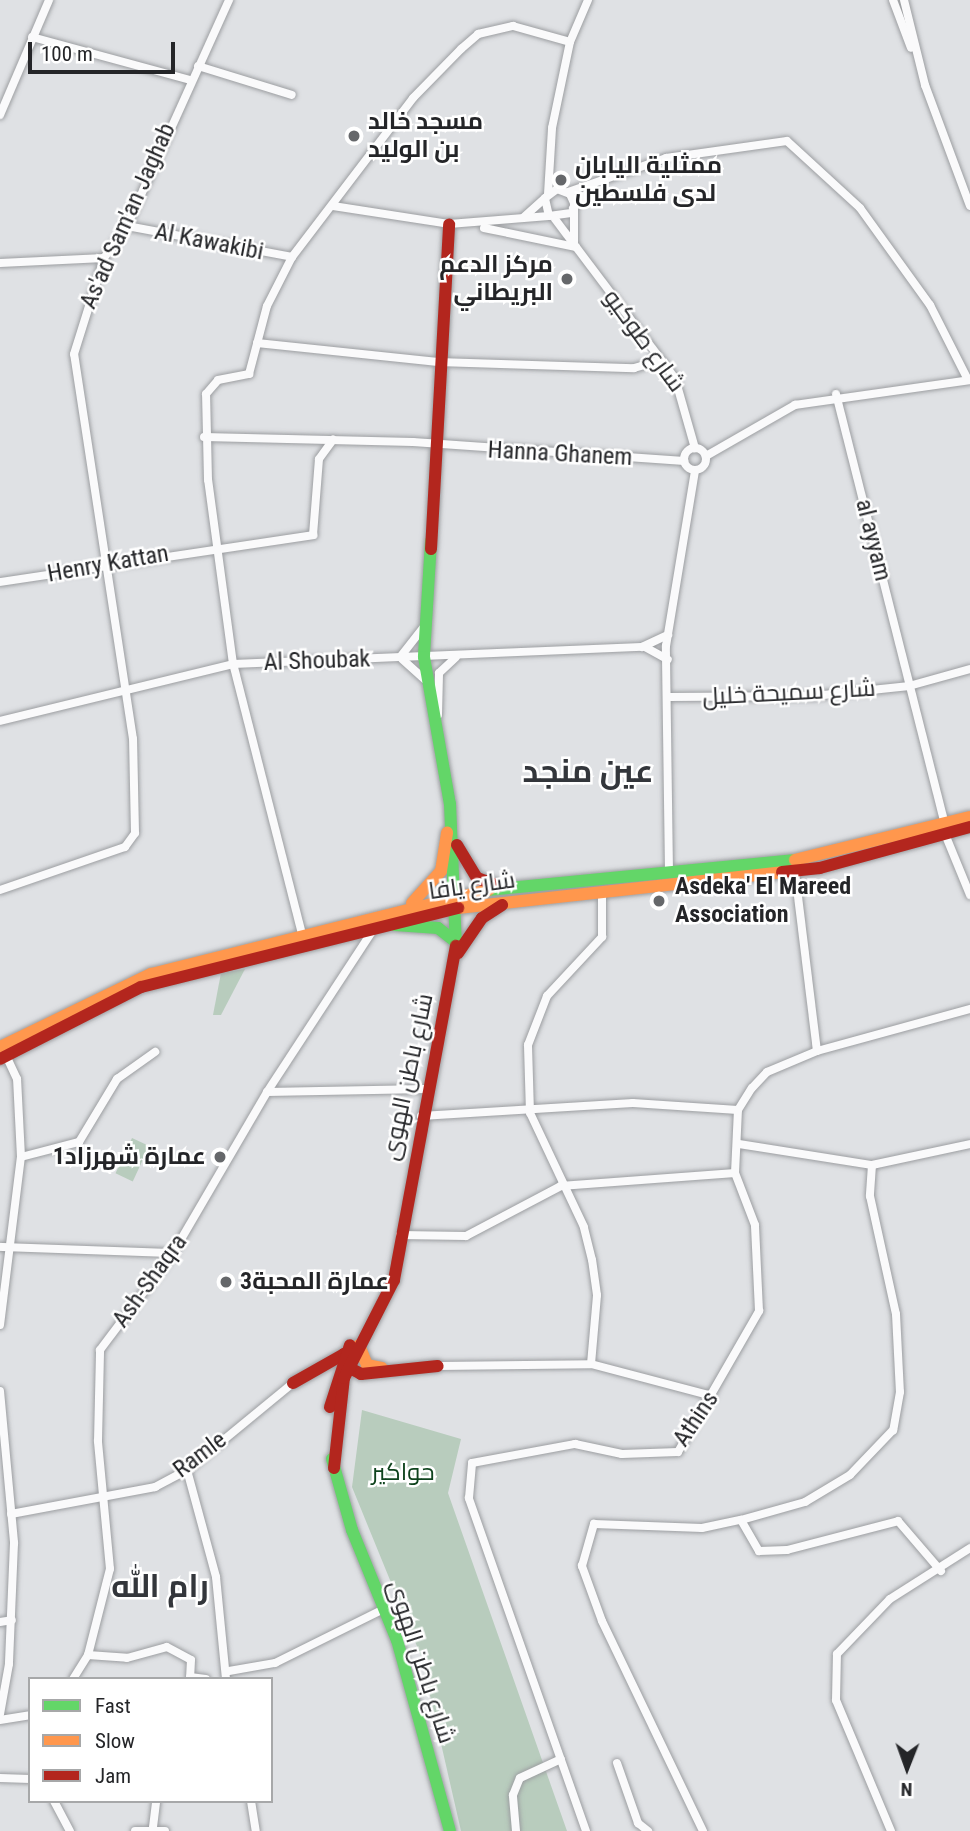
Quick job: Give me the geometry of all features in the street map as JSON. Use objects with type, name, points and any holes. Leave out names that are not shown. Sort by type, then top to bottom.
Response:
[{"type":"main road","points":[[438,737],[438,715],[425,622],[437,446],[438,362],[449,225]]},
{"type":"main road","points":[[405,907],[441,871],[450,804],[429,690],[431,541]]},
{"type":"main road","name":"شارع باطن الهوى","points":[[394,1269],[426,1089],[457,943],[460,893],[450,804]]},
{"type":"main road","name":"شارع يافا","points":[[2,1051],[141,987],[377,924],[460,907],[795,872],[945,829],[970,817]]},
{"type":"main road","name":"شارع يافا","points":[[2,1051],[114,987],[460,893],[830,854],[945,829],[970,827]]},
{"type":"main road","points":[[454,840],[477,878],[506,888]]},
{"type":"main road","points":[[455,959],[482,918],[513,901]]},
{"type":"main road","points":[[377,924],[438,928],[457,943]]},
{"type":"main road","points":[[293,1383],[346,1360],[359,1345],[394,1269]]},
{"type":"main road","points":[[336,1391],[346,1360],[394,1269]]},
{"type":"main road","points":[[359,1345],[371,1367],[438,1366]]},
{"type":"main road","points":[[346,1360],[374,1375]]},
{"type":"main road","points":[[293,1383],[336,1391],[374,1375],[438,1366]]},
{"type":"main road","name":"شارع باطن الهوى","points":[[336,1391],[334,1468],[384,1609],[450,1831]]},
{"type":"street","points":[[0,115],[9,83],[49,0]]},
{"type":"street","name":"As'ad Sam'an Jaghab","points":[[0,890],[125,846],[135,833],[139,803],[107,563],[74,354],[104,257],[127,226],[190,80],[229,0]]},
{"type":"street","points":[[552,218],[546,196],[570,42],[588,0]]},
{"type":"street","points":[[904,0],[915,53]]},
{"type":"street","points":[[906,15],[911,0]]},
{"type":"street","points":[[892,2],[915,53],[970,206]]},
{"type":"street","points":[[302,934],[233,664],[215,546],[204,437],[206,394],[218,380],[248,374],[267,306],[292,257],[413,98],[478,34],[513,26],[570,42]]},
{"type":"street","points":[[32,37],[190,80]]},
{"type":"street","points":[[198,66],[292,95]]},
{"type":"street","points":[[0,80],[9,83]]},
{"type":"street","points":[[522,219],[546,196],[595,185],[666,158],[787,141],[860,208],[930,305],[969,380],[836,394],[779,412],[706,456],[695,471],[684,461],[695,448],[706,456]]},
{"type":"street","points":[[474,225],[575,245],[572,210],[565,191],[549,176]]},
{"type":"street","points":[[333,206],[449,225],[474,225],[552,218],[572,210],[595,185]]},
{"type":"street","name":"شارع طوكيو","points":[[552,218],[683,391],[695,448]]},
{"type":"street","name":"Al Kawakibi","points":[[127,226],[292,257]]},
{"type":"street","points":[[0,263],[104,257]]},
{"type":"street","points":[[257,343],[438,362],[634,368],[658,361]]},
{"type":"street","name":"al ayyam","points":[[836,394],[945,829],[970,895]]},
{"type":"street","name":"Hanna Ghanem","points":[[204,437],[333,440],[684,461]]},
{"type":"street","name":"Henry Kattan","points":[[0,582],[215,546],[313,535],[318,459],[333,440]]},
{"type":"street","name":"شارع سميحة خليل","points":[[668,872],[668,635],[695,471]]},
{"type":"street","points":[[425,622],[399,657],[412,663],[429,690]]},
{"type":"street","name":"Al Shoubak","points":[[0,721],[233,664],[642,647],[668,635]]},
{"type":"street","name":"Al Shoubak","points":[[642,647],[668,660]]},
{"type":"street","points":[[438,715],[439,673],[459,655]]},
{"type":"street","name":"شارع سميحة خليل","points":[[669,697],[814,696],[909,686],[970,669]]},
{"type":"street","points":[[795,872],[817,1051]]},
{"type":"street","points":[[591,1364],[597,1295],[592,1260],[584,1227],[561,1186],[530,1112],[528,1045],[547,996],[602,937],[602,891]]},
{"type":"street","name":"Ash-Shaqra","points":[[74,1677],[88,1655],[109,1580],[96,1391],[100,1350],[173,1253],[267,1092],[377,924]]},
{"type":"street","points":[[421,1115],[530,1112],[674,1102],[738,1110],[767,1072],[817,1051],[970,1009]]},
{"type":"street","points":[[0,1325],[4,1247],[21,1157],[17,1079],[2,1051]]},
{"type":"street","points":[[21,1157],[79,1142],[117,1079],[155,1052]]},
{"type":"street","points":[[267,1092],[426,1089]]},
{"type":"street","name":"Athins","points":[[586,1831],[468,1498],[472,1463],[575,1444],[622,1454],[678,1452],[759,1311],[755,1224],[735,1173],[739,1144],[738,1110]]},
{"type":"street","points":[[739,1144],[872,1165],[970,1144]]},
{"type":"street","points":[[703,1831],[602,1621],[582,1566],[594,1524],[702,1528],[805,1502],[850,1475],[893,1430],[900,1392],[896,1314],[874,1227],[872,1165]]},
{"type":"street","points":[[400,1235],[466,1236],[561,1186],[735,1173]]},
{"type":"street","points":[[4,1247],[173,1253]]},
{"type":"street","points":[[438,1366],[591,1364],[712,1396]]},
{"type":"street","name":"Ramle","points":[[12,1514],[105,1493],[155,1487],[187,1470],[293,1383]]},
{"type":"street","points":[[0,1391],[4,1478],[12,1514],[14,1543],[12,1620],[0,1713]]},
{"type":"street","points":[[187,1470],[216,1577],[228,1675],[275,1662],[384,1609]]},
{"type":"street","points":[[741,1520],[759,1551],[787,1550],[905,1522],[941,1571]]},
{"type":"street","points":[[891,1831],[836,1700],[837,1654],[891,1599],[941,1571],[970,1548]]},
{"type":"street","points":[[0,1622],[12,1620]]},
{"type":"street","points":[[88,1655],[127,1658],[167,1647],[191,1660],[190,1677]]},
{"type":"street","points":[[0,1720],[28,1715]]},
{"type":"street","points":[[516,1831],[513,1795],[520,1778],[561,1759]]},
{"type":"street","points":[[617,1763],[638,1823],[648,1831]]},
{"type":"street","points":[[0,1779],[28,1779]]},
{"type":"street","points":[[55,1803],[70,1831]]},
{"type":"street","points":[[153,1827],[156,1803]]},
{"type":"street","points":[[251,1803],[256,1831]]},
{"type":"street","points":[[135,1831],[153,1827],[165,1831]]},
{"type":"green space","points":[[245,969],[221,1015],[213,1015],[221,973]]},
{"type":"green space","points":[[132,1138],[149,1146],[133,1181],[116,1173]]},
{"type":"green space","name":"حواكير","points":[[362,1410],[461,1439],[448,1493],[567,1831],[461,1831],[421,1656],[352,1487]]},
{"type":"traffic: fast","points":[[431,541],[424,657],[450,804],[456,946]]},
{"type":"traffic: fast","points":[[489,890],[795,860]]},
{"type":"traffic: fast","points":[[395,925],[438,928],[457,943]]},
{"type":"traffic: fast","points":[[332,1459],[352,1530],[397,1640],[450,1831]]},
{"type":"traffic: slow","points":[[795,860],[970,817]]},
{"type":"traffic: slow","points":[[412,903],[441,871],[447,832]]},
{"type":"traffic: slow","points":[[458,908],[782,872]]},
{"type":"traffic: slow","points":[[0,1047],[151,974],[489,890]]},
{"type":"traffic: slow","points":[[359,1345],[367,1365],[382,1368]]},
{"type":"traffic: jam","points":[[431,549],[449,224]]},
{"type":"traffic: jam","points":[[782,872],[820,868],[970,827]]},
{"type":"traffic: jam","points":[[457,845],[477,878],[499,886]]},
{"type":"traffic: jam","points":[[458,953],[482,918],[502,905]]},
{"type":"traffic: jam","points":[[0,1059],[141,987],[458,908]]},
{"type":"traffic: jam","points":[[334,1468],[344,1378],[394,1280],[456,946]]},
{"type":"traffic: jam","points":[[330,1407],[350,1345]]},
{"type":"traffic: jam","points":[[293,1383],[344,1354],[348,1367],[361,1374],[438,1366]]},
{"type":"place","name":"مسجد خالد بن الوليد","points":[[354,136]]},
{"type":"place","name":"ممثلية اليابان لدى فلسطين","points":[[561,180]]},
{"type":"place","name":"مركز الدعم البريطاني","points":[[567,279]]},
{"type":"place","name":"Asdeka' El Mareed Association","points":[[659,901]]},
{"type":"place","name":"عمارة شهرزاد1","points":[[220,1157]]},
{"type":"place","name":"عمارة المحبة3","points":[[226,1282]]},
{"type":"district","name":"عين منجد","points":[[588,771]]},
{"type":"district","name":"رام الله","points":[[160,1586]]}]
